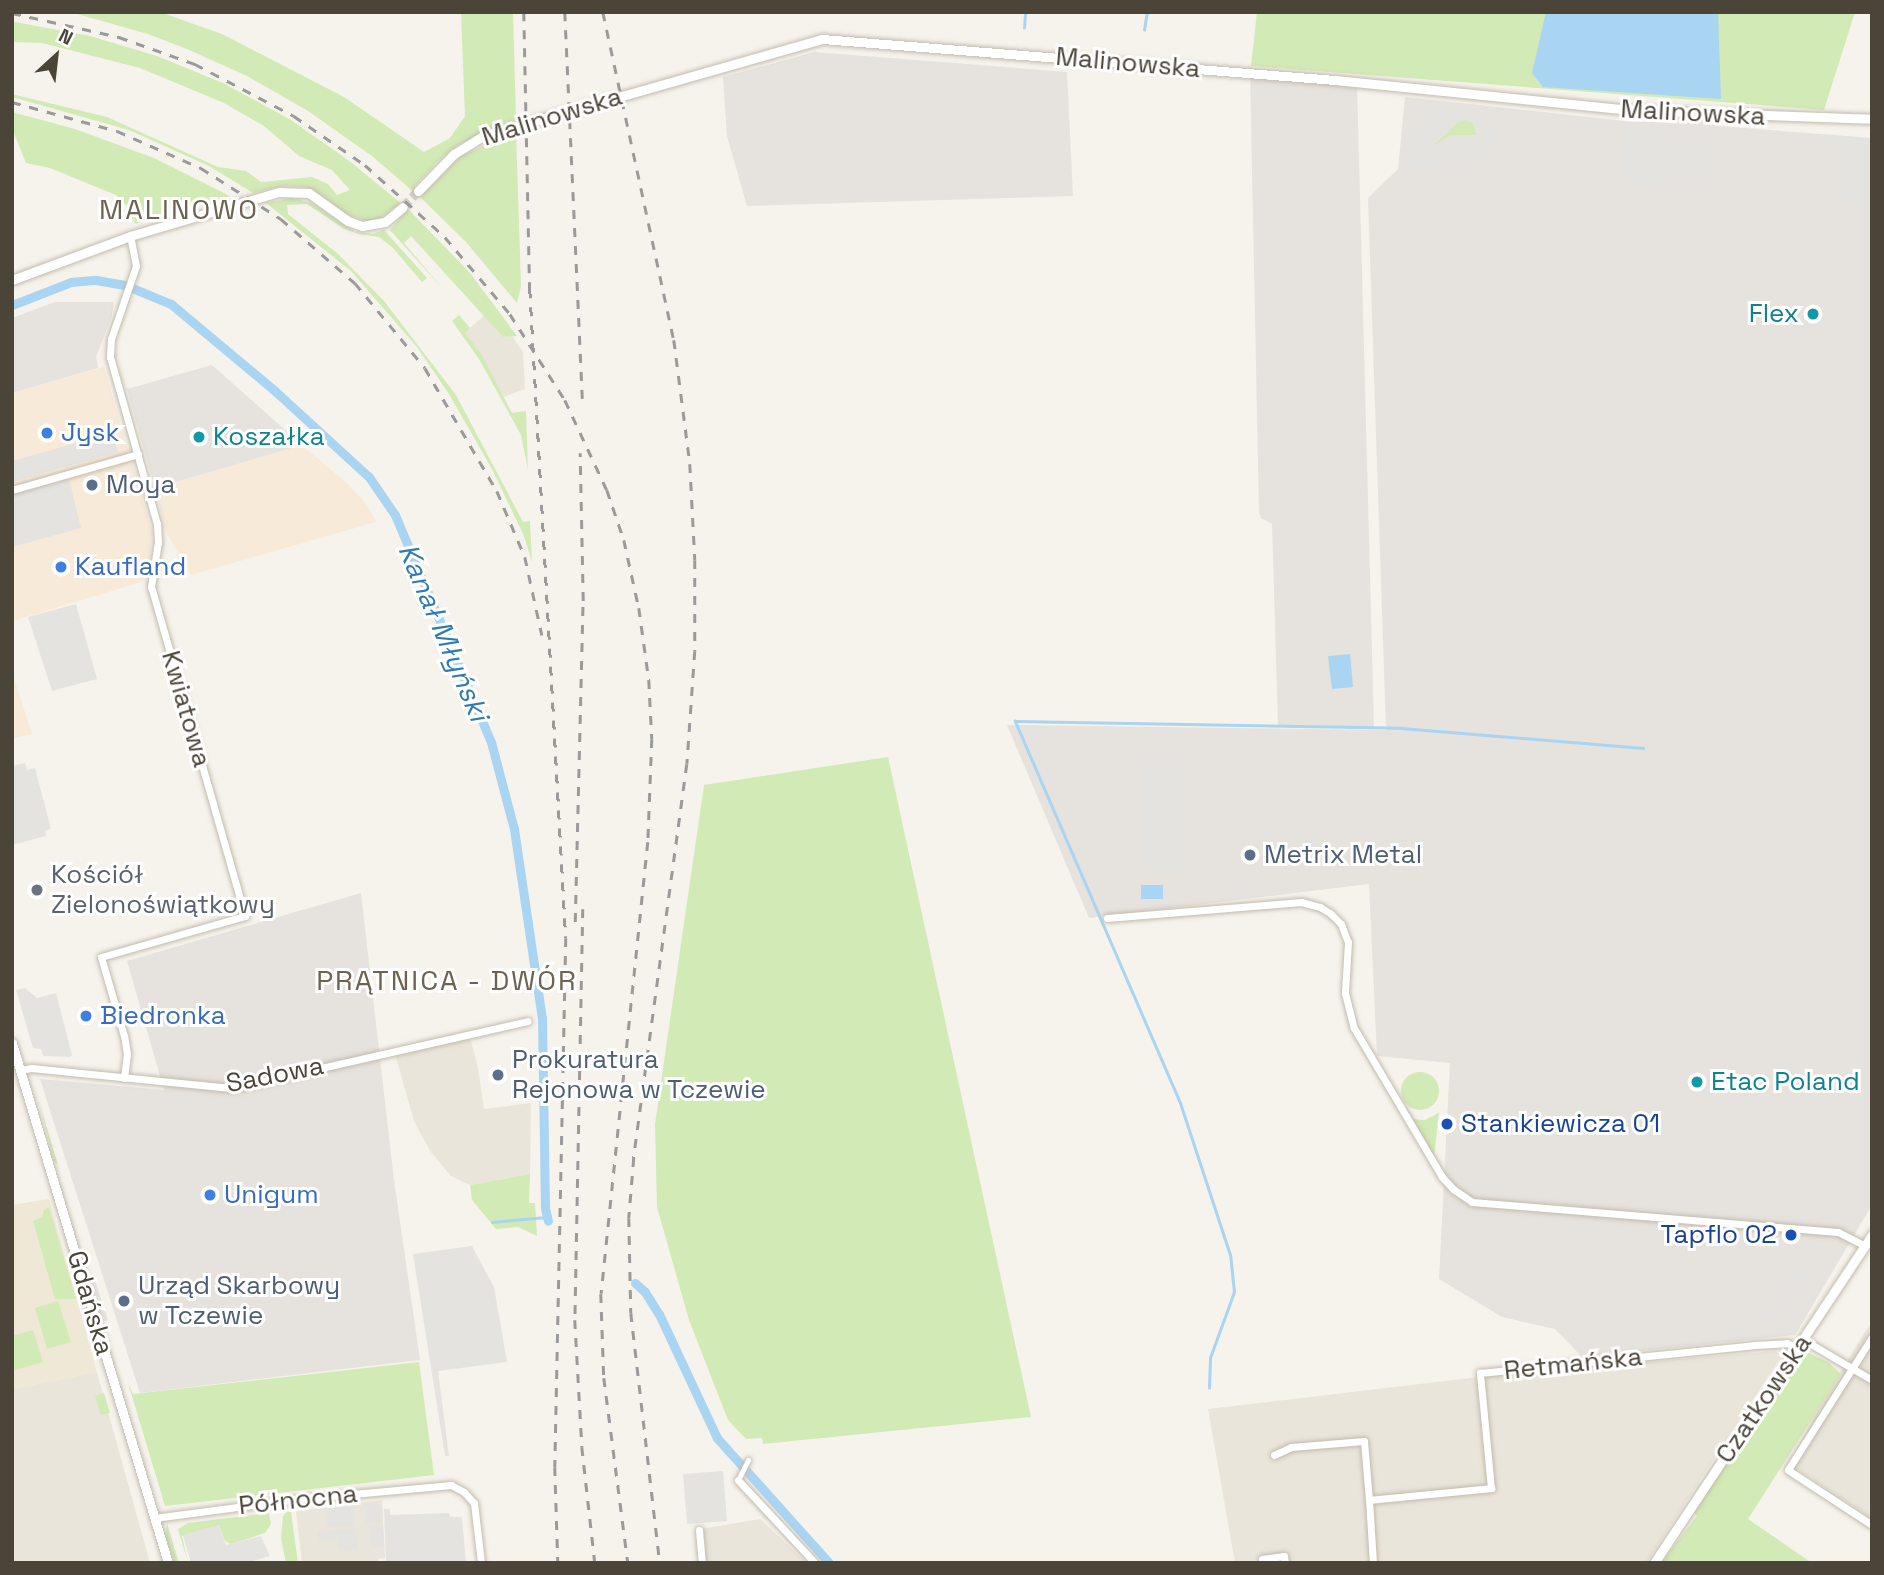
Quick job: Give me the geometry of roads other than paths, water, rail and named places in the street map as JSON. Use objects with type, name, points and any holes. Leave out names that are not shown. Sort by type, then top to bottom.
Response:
[{"type":"street","name":"Malinowska","points":[[418,191],[454,154],[495,131],[822,39],[1335,80],[1630,110],[1872,118]]},
{"type":"street","points":[[12,280],[130,236],[287,191],[314,196],[348,222],[362,226],[385,222],[403,207]]},
{"type":"street","name":"Kwiatowa","points":[[124,1079],[127,1054],[124,1036],[100,957],[245,916],[150,587],[158,534],[110,351],[137,261],[130,236]]},
{"type":"street","points":[[12,490],[138,454]]},
{"type":"street","points":[[1107,918],[1301,902],[1320,907],[1331,914],[1341,924],[1348,942],[1345,993],[1354,1028],[1442,1177],[1453,1189],[1472,1202],[1838,1233],[1865,1246]]},
{"type":"street","name":"Sadowa","points":[[21,1070],[31,1068],[233,1088],[527,1021]]},
{"type":"street","name":"Gdańska","points":[[12,1043],[168,1563]]},
{"type":"street","name":"Czatkowska","points":[[1654,1563],[1872,1235]]},
{"type":"street","points":[[1872,1338],[1788,1470],[1872,1525]]},
{"type":"street","points":[[1802,1344],[1872,1380]]},
{"type":"street","name":"Retmańska","points":[[1368,1500],[1491,1488],[1480,1373],[1754,1345],[1802,1344]]},
{"type":"street","points":[[1274,1455],[1291,1447],[1364,1441],[1374,1563]]},
{"type":"street","points":[[748,1460],[739,1478],[816,1563]]},
{"type":"street","name":"Północna","points":[[154,1518],[443,1485],[459,1488],[474,1503],[481,1563]]},
{"type":"street","points":[[699,1530],[702,1563]]},
{"type":"street","points":[[1262,1559],[1284,1556],[1285,1563]]},
{"type":"water","points":[[1546,12],[1718,12],[1721,99],[1543,87],[1532,73]]},
{"type":"water","points":[[1350,654],[1353,687],[1332,689],[1328,656]]},
{"type":"water","points":[[1141,885],[1163,885],[1163,899],[1141,899]]},
{"type":"waterway","points":[[1024,28],[1025,12]]},
{"type":"waterway","points":[[1144,30],[1147,12]]},
{"type":"waterway","name":"Kanał Młyński","points":[[12,305],[71,282],[96,280],[125,285],[171,304],[275,391],[369,477],[395,515],[491,742],[514,829],[542,1018],[545,1208],[548,1221]]},
{"type":"waterway","points":[[1209,1388],[1210,1358],[1234,1292],[1230,1255],[1180,1103],[1015,721],[1401,728],[1643,748]]},
{"type":"waterway","points":[[492,1222],[546,1217]]},
{"type":"waterway","name":"Kanał Młyński","points":[[635,1283],[645,1292],[659,1314],[717,1438],[829,1563]]},
{"type":"tunnel","points":[[403,207],[418,191]]},
{"type":"railway","points":[[524,12],[530,289],[566,938],[555,1467],[558,1563]]},
{"type":"railway","points":[[565,12],[583,407]]},
{"type":"railway","points":[[603,12],[674,340],[690,464],[695,560],[695,651],[687,764],[634,1158],[629,1218],[631,1313],[660,1563]]},
{"type":"railway","points":[[12,13],[119,37],[195,64],[294,116],[365,165],[445,237],[510,314],[565,400],[607,490],[624,540],[639,608],[649,680],[652,739],[648,842],[601,1294],[604,1378],[628,1563]]},
{"type":"railway","points":[[12,102],[117,131],[201,168],[281,219],[355,283],[425,368],[497,491],[525,557],[542,635]]},
{"type":"railway","points":[[575,922],[583,601],[580,453]]},
{"type":"railway","points":[[583,909],[575,1320],[582,1447],[595,1563]]},
{"type":"place","name":"Flex","points":[[1813,314]]},
{"type":"place","name":"Jysk","points":[[47,433]]},
{"type":"place","name":"Koszałka","points":[[199,437]]},
{"type":"place","name":"Moya","points":[[92,485]]},
{"type":"place","name":"Kaufland","points":[[61,567]]},
{"type":"place","name":"Metrix Metal","points":[[1250,855]]},
{"type":"place","name":"Kościół Zielonoświątkowy","points":[[37,890]]},
{"type":"place","name":"Biedronka","points":[[86,1016]]},
{"type":"place","name":"Prokuratura Rejonowa w Tczewie","points":[[498,1075]]},
{"type":"place","name":"Etac Poland","points":[[1697,1082]]},
{"type":"place","name":"Stankiewicza 01","points":[[1447,1124]]},
{"type":"place","name":"Unigum","points":[[210,1195]]},
{"type":"place","name":"Tapflo 02","points":[[1791,1235]]},
{"type":"place","name":"Urząd Skarbowy w Tczewie","points":[[124,1301]]},
{"type":"district","name":"MALINOWO","points":[[179,209]]},
{"type":"district","name":"PRĄTNICA - DWÓR","points":[[447,980]]}]
